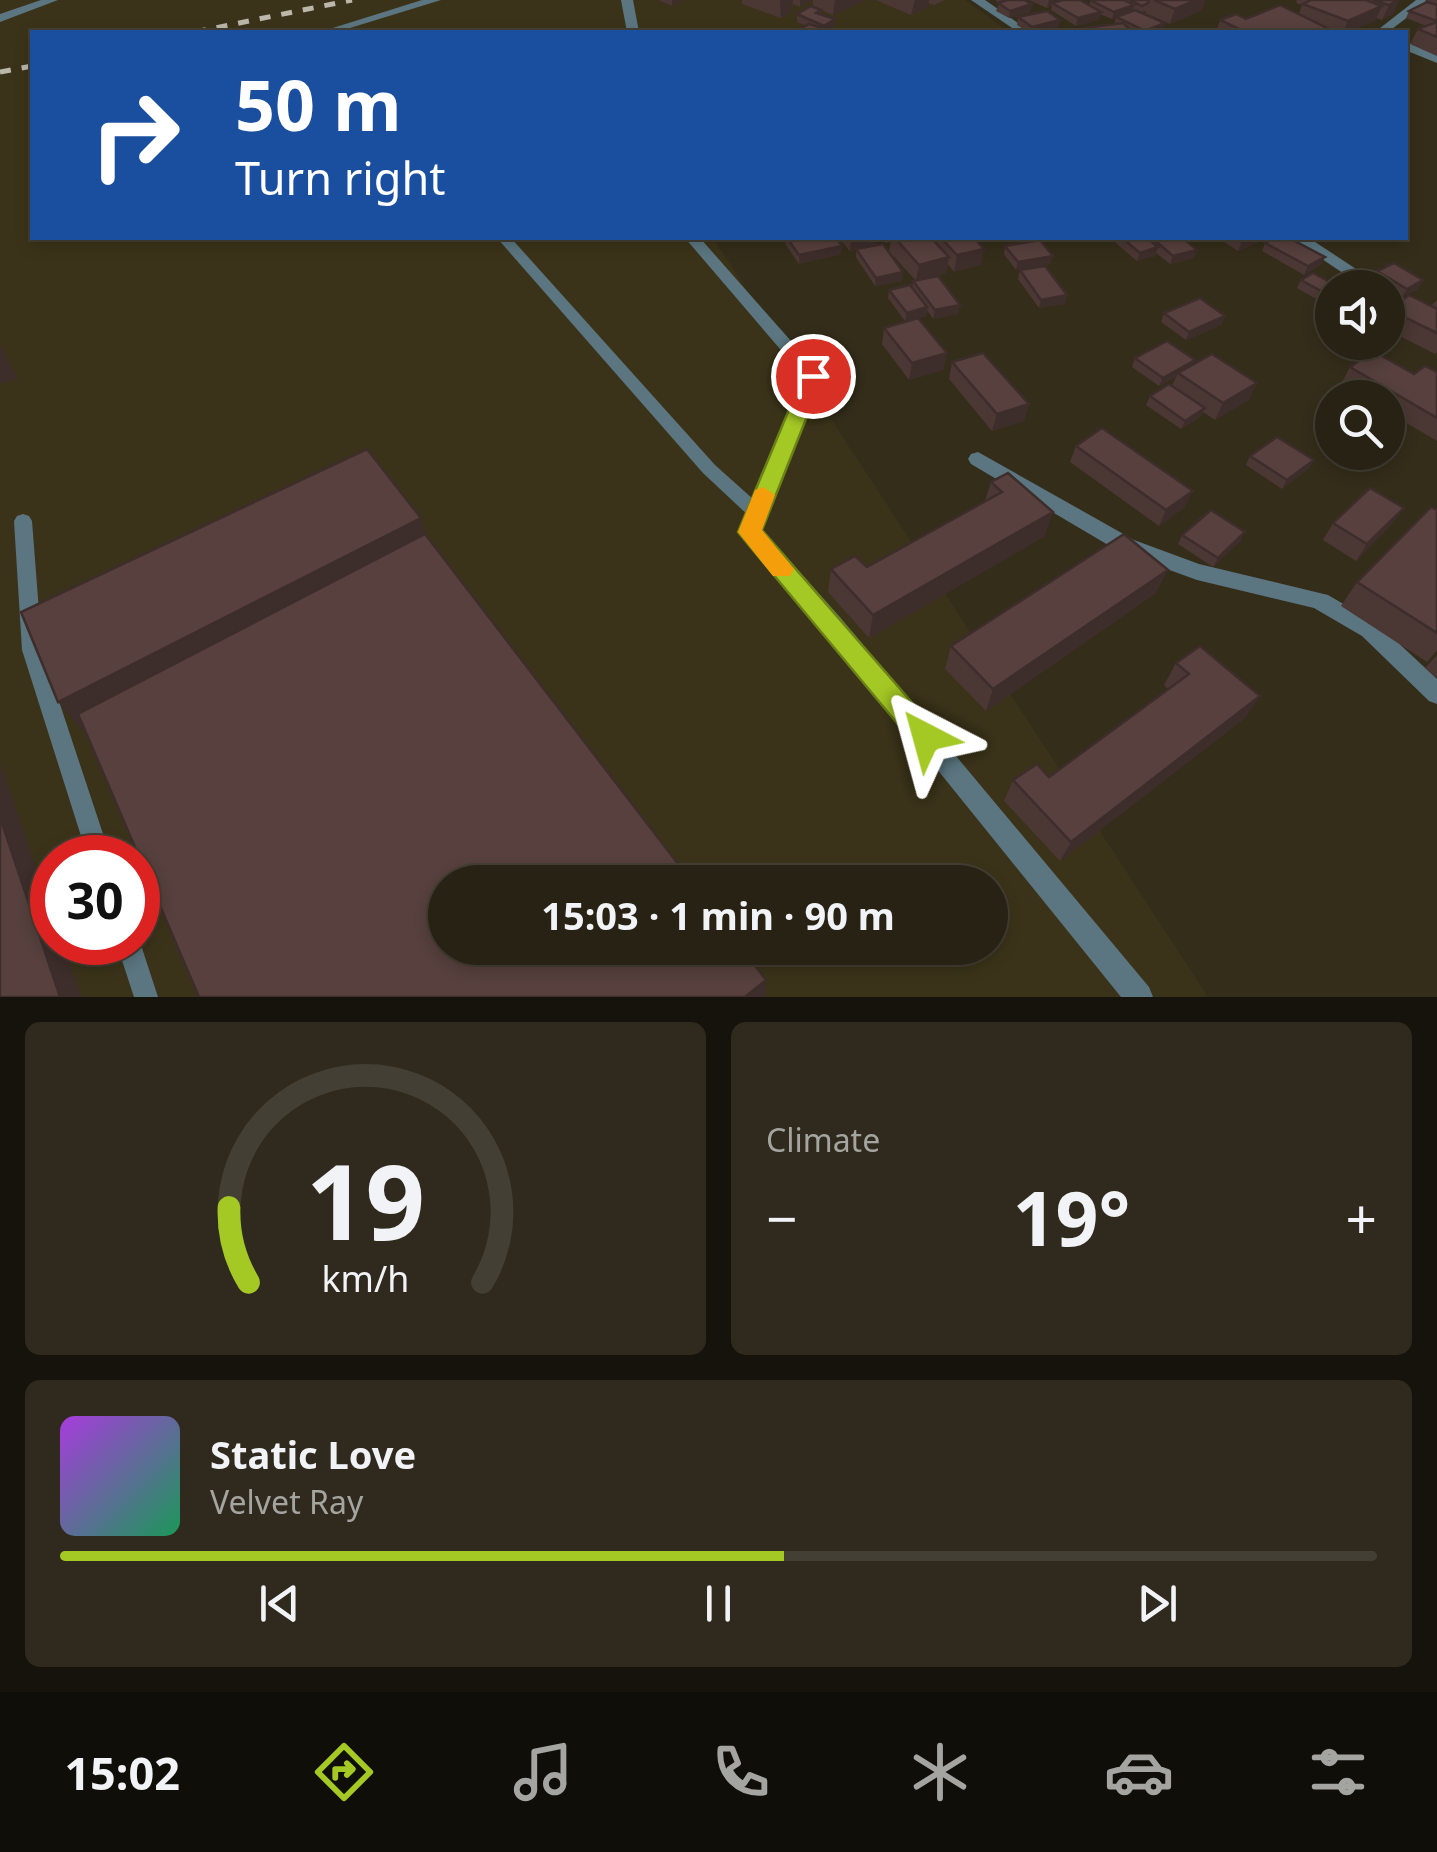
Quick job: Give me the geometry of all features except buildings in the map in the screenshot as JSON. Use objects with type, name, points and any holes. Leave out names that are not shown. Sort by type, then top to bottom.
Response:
[{"type":"street","points":[[0,18],[52,0]]},
{"type":"street","points":[[333,30],[436,0]]},
{"type":"street","points":[[628,0],[633,30]]},
{"type":"street","points":[[977,0],[1022,30]]},
{"type":"street","points":[[1383,30],[1424,0]]},
{"type":"street","points":[[1408,45],[1437,59]]},
{"type":"street","points":[[694,240],[813,376],[750,532],[831,622],[1139,997]]},
{"type":"street","points":[[1302,240],[1348,270]]},
{"type":"street","points":[[1405,304],[1437,323]]},
{"type":"street","points":[[978,459],[1126,546],[1197,572],[1320,600],[1370,630],[1437,694]]},
{"type":"lane","points":[[506,240],[709,468],[757,513]]},
{"type":"lane","points":[[23,521],[32,650],[92,835]]},
{"type":"lane","points":[[136,965],[146,997]]},
{"type":"shaded area","points":[[0,0],[965,0],[1006,30],[30,30],[30,240],[714,240],[1208,997],[0,997]]},
{"type":"railway","points":[[205,30],[352,0]]},
{"type":"railway","points":[[0,72],[30,66]]},
{"type":"slow traffic","points":[[763,495],[750,532],[782,569]]},
{"type":"route","points":[[813,376],[750,532],[926,737]]}]
